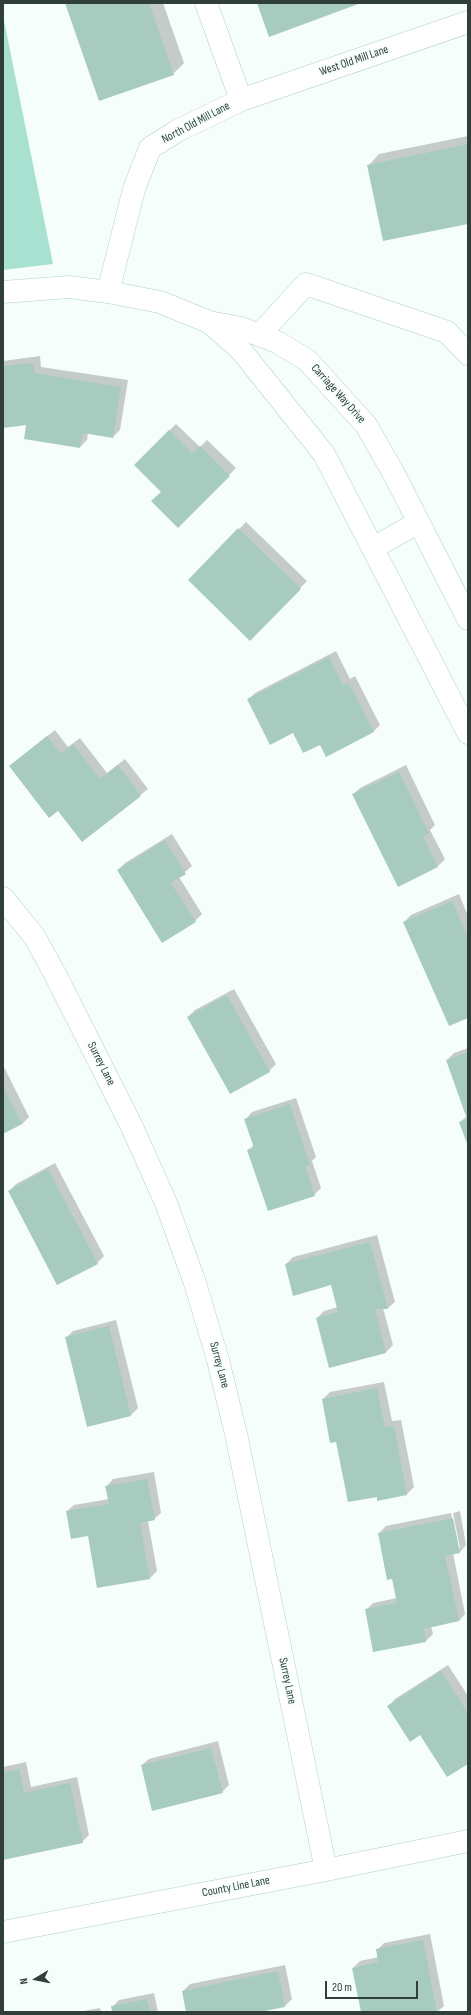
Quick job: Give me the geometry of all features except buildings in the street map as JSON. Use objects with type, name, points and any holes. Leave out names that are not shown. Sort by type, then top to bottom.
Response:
[{"type":"street","name":"North Old Mill Lane","points":[[108,292],[134,189],[150,148],[177,131],[241,100],[206,3]]},
{"type":"street","name":"West Old Mill Lane","points":[[241,100],[468,22]]},
{"type":"street","points":[[259,335],[306,284],[447,332],[468,354]]},
{"type":"street","name":"Carriage Way Drive","points":[[3,292],[69,287],[108,292],[160,302],[209,322],[241,328],[277,342],[307,360],[340,394],[366,425],[394,474],[468,619]]},
{"type":"street","name":"Carriage Way Drive","points":[[209,322],[240,349],[324,454],[468,733]]},
{"type":"street","points":[[372,548],[419,522]]},
{"type":"street","name":"Surrey Lane","points":[[3,898],[34,936],[55,974],[132,1127],[166,1203],[195,1283],[218,1360],[236,1434],[326,1870]]},
{"type":"street","name":"County Line Lane","points":[[3,1932],[468,1841]]},
{"type":"green space","points":[[3,15],[53,264],[3,270]]}]
